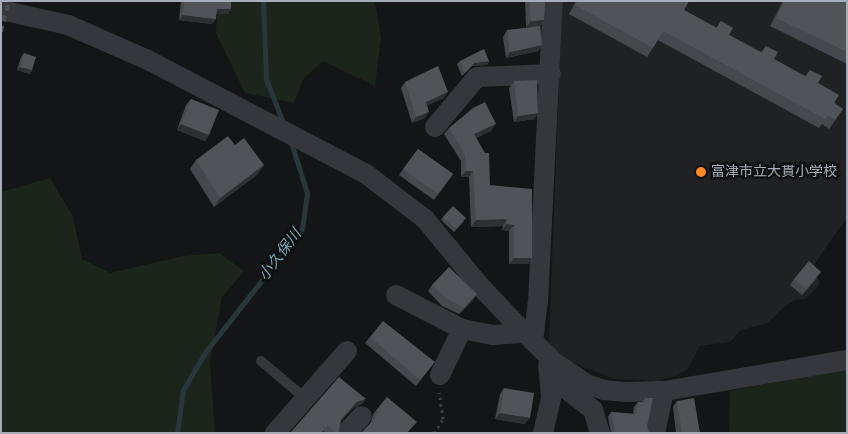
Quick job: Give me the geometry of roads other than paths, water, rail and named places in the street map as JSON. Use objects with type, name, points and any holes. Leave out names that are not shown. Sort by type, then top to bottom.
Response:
[{"type":"street","points":[[529,337],[538,303],[553,1]]},
{"type":"street","points":[[1,10],[68,25],[148,60],[366,174],[425,219],[480,286],[529,337],[550,358],[586,384],[604,390],[664,390],[847,360]]},
{"type":"street","points":[[436,127],[476,77],[550,74]]},
{"type":"street","points":[[396,294],[462,329],[492,335],[529,337]]},
{"type":"street","points":[[440,375],[462,329]]},
{"type":"street","points":[[275,433],[347,351]]},
{"type":"street","points":[[544,433],[551,397],[550,358]]},
{"type":"street","points":[[550,358],[565,388],[593,410],[600,433]]},
{"type":"street","points":[[654,433],[664,390]]},
{"type":"street","points":[[346,433],[362,416]]},
{"type":"lane","points":[[262,361],[306,399]]},
{"type":"waterway","name":"小久保川","points":[[263,1],[266,79],[284,125]]},
{"type":"waterway","name":"小久保川","points":[[177,433],[183,390],[206,351],[302,229],[307,193],[291,142]]},
{"type":"railway","points":[[1,32],[9,1]]},
{"type":"place","name":"富津市立大貫小学校","points":[[701,172]]}]
